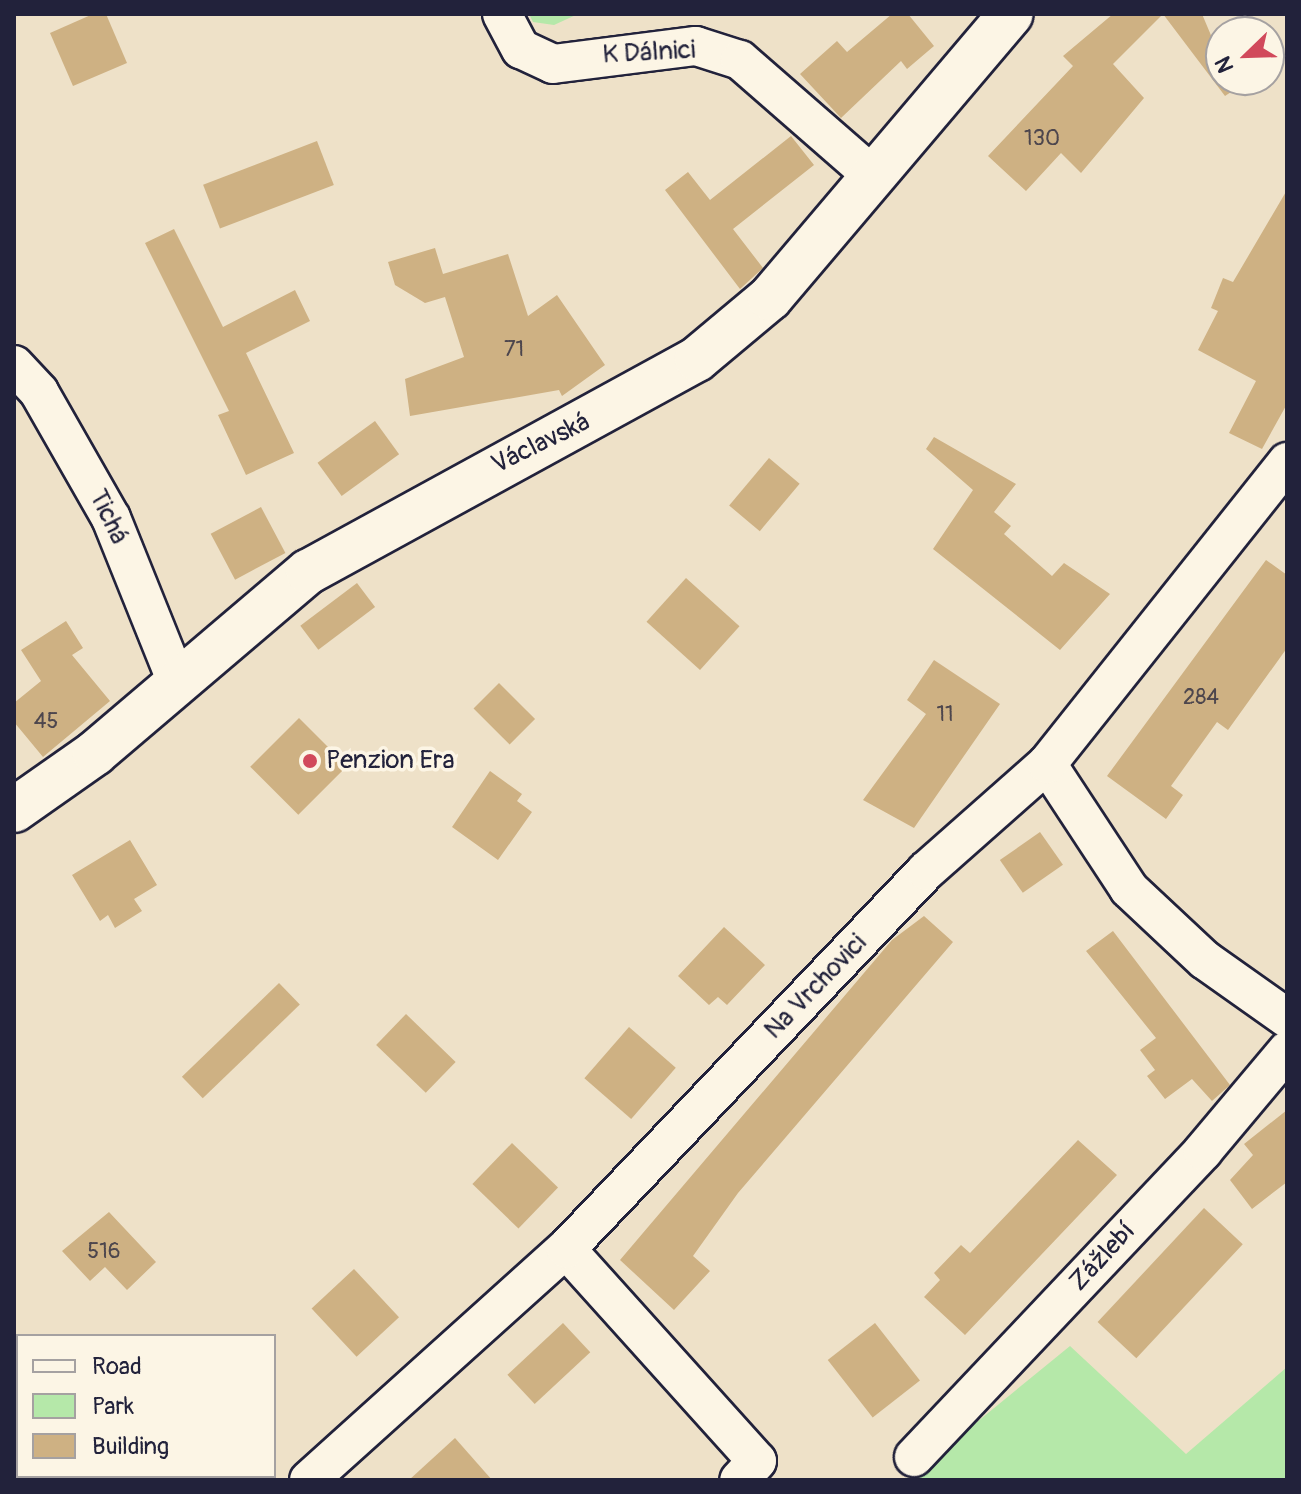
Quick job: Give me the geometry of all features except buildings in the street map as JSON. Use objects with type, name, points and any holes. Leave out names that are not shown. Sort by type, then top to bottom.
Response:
[{"type":"street","name":"K Dálnici","points":[[502,14],[521,49],[553,64],[696,46],[740,60],[873,176]]},
{"type":"street","name":"Václavská","points":[[14,810],[177,682],[308,572],[697,359],[770,298],[1011,14]]},
{"type":"street","name":"Tichá","points":[[14,365],[39,392],[111,518],[177,682]]},
{"type":"street","name":"Na Vrchovici","points":[[309,1480],[566,1249],[926,871],[1047,764],[1287,462]]},
{"type":"street","points":[[1047,764],[1129,889],[1205,960],[1287,1018]]},
{"type":"street","name":"Zážlebí","points":[[914,1457],[1203,1151],[1287,1051]]},
{"type":"street","points":[[566,1249],[757,1461],[739,1480]]},
{"type":"green space","points":[[529,14],[578,14],[554,25],[533,22]]},
{"type":"green space","points":[[1070,1346],[1186,1454],[1287,1367],[1287,1480],[906,1480]]},
{"type":"place","name":"Penzion Era","points":[[310,761]]}]
